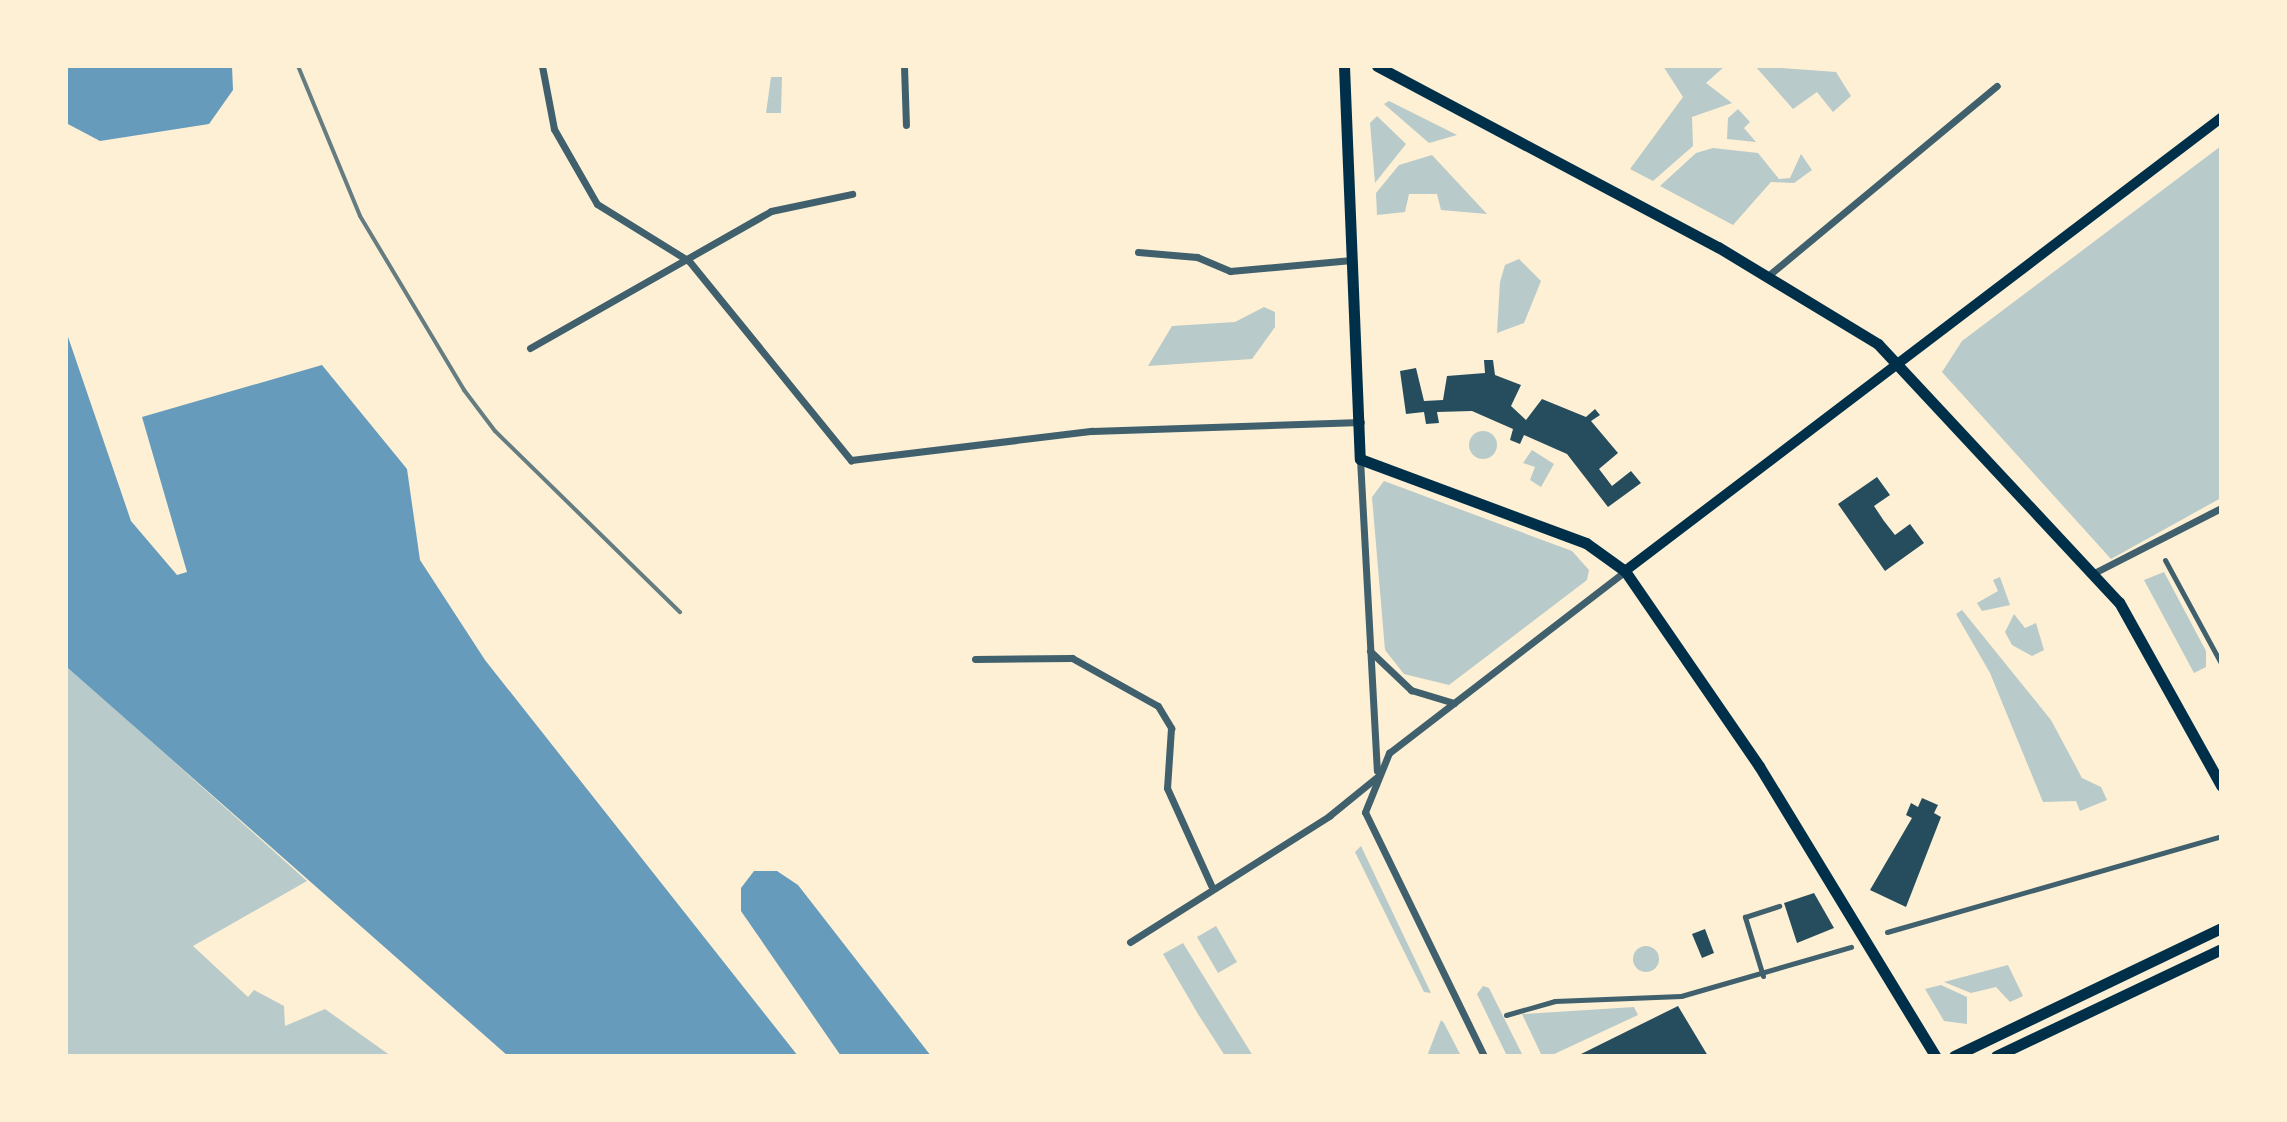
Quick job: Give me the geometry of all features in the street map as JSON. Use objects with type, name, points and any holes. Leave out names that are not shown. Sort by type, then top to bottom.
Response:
[{"type":"main road","points":[[1344,66],[1361,422],[1360,459],[1586,543],[1625,571],[1759,766],[1935,1056]]},
{"type":"main road","points":[[1377,66],[1769,275],[1898,363],[2094,573],[2143,637],[2221,785]]},
{"type":"main road","points":[[1625,571],[2221,118]]},
{"type":"main road","points":[[1954,1056],[2221,928]]},
{"type":"main road","points":[[1996,1056],[2221,949]]},
{"type":"street","points":[[542,66],[554,129],[597,204],[689,261],[851,460],[1092,431],[1361,422]]},
{"type":"street","points":[[904,66],[906,125]]},
{"type":"street","points":[[1769,275],[1997,86]]},
{"type":"street","points":[[530,348],[689,261],[771,211],[852,194]]},
{"type":"street","points":[[1138,252],[1197,257],[1230,271],[1352,260]]},
{"type":"street","points":[[1360,459],[1377,777]]},
{"type":"street","points":[[2094,573],[2221,508]]},
{"type":"street","points":[[2165,560],[2221,663]]},
{"type":"street","points":[[1484,1056],[1365,812],[1389,753],[1625,571]]},
{"type":"street","points":[[1370,651],[1411,690],[1454,703]]},
{"type":"street","points":[[975,659],[1072,658],[1158,706],[1171,728],[1167,788],[1211,885]]},
{"type":"street","points":[[1130,942],[1211,885],[1329,816],[1377,777]]},
{"type":"street","points":[[1887,932],[2221,836]]},
{"type":"street","points":[[1763,976],[1745,917],[1779,906]]},
{"type":"street","points":[[1506,1015],[1555,1001],[1681,996],[1763,976],[1851,947]]},
{"type":"shaded area","points":[[1663,66],[1725,66],[1706,83],[1732,103],[1692,117],[1693,146],[1653,181],[1630,169],[1683,97]]},
{"type":"shaded area","points":[[1755,66],[1836,72],[1851,96],[1833,112],[1817,92],[1793,109]]},
{"type":"shaded area","points":[[771,77],[782,77],[781,113],[766,113]]},
{"type":"shaded area","points":[[1389,101],[1457,135],[1429,143],[1384,104]]},
{"type":"shaded area","points":[[1738,109],[1750,122],[1744,128],[1756,142],[1727,139],[1728,118]]},
{"type":"shaded area","points":[[1377,116],[1406,144],[1375,183],[1370,123]]},
{"type":"shaded area","points":[[2221,146],[2221,498],[2111,559],[1942,372],[1962,341]]},
{"type":"shaded area","points":[[1713,148],[1758,153],[1779,179],[1790,178],[1801,154],[1812,170],[1794,183],[1771,182],[1733,225],[1660,186],[1696,153]]},
{"type":"shaded area","points":[[1432,155],[1487,214],[1441,210],[1437,194],[1409,194],[1405,212],[1377,215],[1376,193],[1399,165]]},
{"type":"shaded area","points":[[1519,259],[1541,281],[1524,323],[1497,333],[1500,282],[1505,265]]},
{"type":"shaded area","points":[[1264,307],[1275,312],[1275,327],[1252,359],[1148,366],[1172,326],[1235,322]]},
{"type":"shaded area","points":[[1483,431],[1493,435],[1497,445],[1493,455],[1483,459],[1473,455],[1469,445],[1473,435]]},
{"type":"shaded area","points":[[1532,450],[1554,464],[1541,487],[1530,480],[1535,467],[1523,463]]},
{"type":"shaded area","points":[[1384,481],[1572,551],[1589,570],[1587,580],[1449,685],[1404,674],[1385,650],[1372,497]]},
{"type":"shaded area","points":[[2164,572],[2206,651],[2206,667],[2194,673],[2144,580]]},
{"type":"shaded area","points":[[2000,577],[2010,605],[1982,611],[1977,603],[1998,591],[1993,580]]},
{"type":"shaded area","points":[[1962,610],[2051,720],[2082,778],[2101,787],[2107,800],[2080,811],[2076,801],[2043,802],[1990,673],[1956,614]]},
{"type":"shaded area","points":[[2014,614],[2025,628],[2036,623],[2044,650],[2032,656],[2012,645],[2005,632]]},
{"type":"shaded area","points":[[66,665],[307,881],[193,946],[248,997],[254,990],[284,1006],[285,1026],[325,1009],[391,1056],[66,1056]]},
{"type":"shaded area","points":[[1361,846],[1431,993],[1424,992],[1355,852]]},
{"type":"shaded area","points":[[1216,926],[1237,962],[1218,973],[1197,937]]},
{"type":"shaded area","points":[[1183,943],[1253,1056],[1225,1056],[1198,1014],[1163,954]]},
{"type":"shaded area","points":[[1646,946],[1655,950],[1659,959],[1655,968],[1646,972],[1637,968],[1633,959],[1637,950]]},
{"type":"shaded area","points":[[2008,965],[2023,996],[2010,1002],[1996,987],[1971,993],[1944,982]]},
{"type":"shaded area","points":[[1941,985],[1967,997],[1967,1024],[1944,1021],[1925,989]]},
{"type":"shaded area","points":[[1483,986],[1489,988],[1523,1056],[1507,1056],[1477,994]]},
{"type":"shaded area","points":[[1634,1007],[1638,1015],[1550,1056],[1541,1054],[1522,1014]]},
{"type":"shaded area","points":[[1441,1020],[1444,1023],[1461,1056],[1427,1056]]},
{"type":"water","points":[[66,66],[232,66],[233,90],[209,124],[100,141],[66,123]]},
{"type":"water","points":[[66,331],[131,521],[177,575],[187,572],[142,417],[322,365],[407,469],[420,560],[485,660],[798,1056],[508,1056],[68,668]]},
{"type":"water","points":[[754,871],[777,871],[798,885],[931,1056],[841,1056],[741,911],[741,888]]},
{"type":"building","points":[[1484,360],[1493,360],[1495,375],[1521,385],[1511,406],[1526,420],[1542,399],[1586,417],[1595,409],[1600,415],[1591,421],[1618,453],[1599,469],[1612,486],[1631,471],[1641,483],[1608,507],[1567,454],[1524,435],[1520,444],[1510,440],[1513,429],[1472,411],[1437,412],[1439,423],[1426,424],[1424,412],[1406,414],[1400,371],[1416,368],[1424,401],[1443,400],[1447,376],[1485,373]]},
{"type":"building","points":[[1877,477],[1890,495],[1874,506],[1884,521],[1895,535],[1910,524],[1924,543],[1885,571],[1838,504]]},
{"type":"building","points":[[1922,798],[1938,805],[1934,813],[1941,817],[1906,907],[1870,890],[1912,818],[1906,815],[1911,803],[1918,807]]},
{"type":"building","points":[[1814,893],[1834,928],[1797,943],[1784,903]]},
{"type":"building","points":[[1705,929],[1714,953],[1702,958],[1692,934]]},
{"type":"building","points":[[1678,1006],[1708,1056],[1577,1056]]},
{"type":"railway","points":[[298,66],[360,216],[464,390],[495,431],[680,612]]}]
